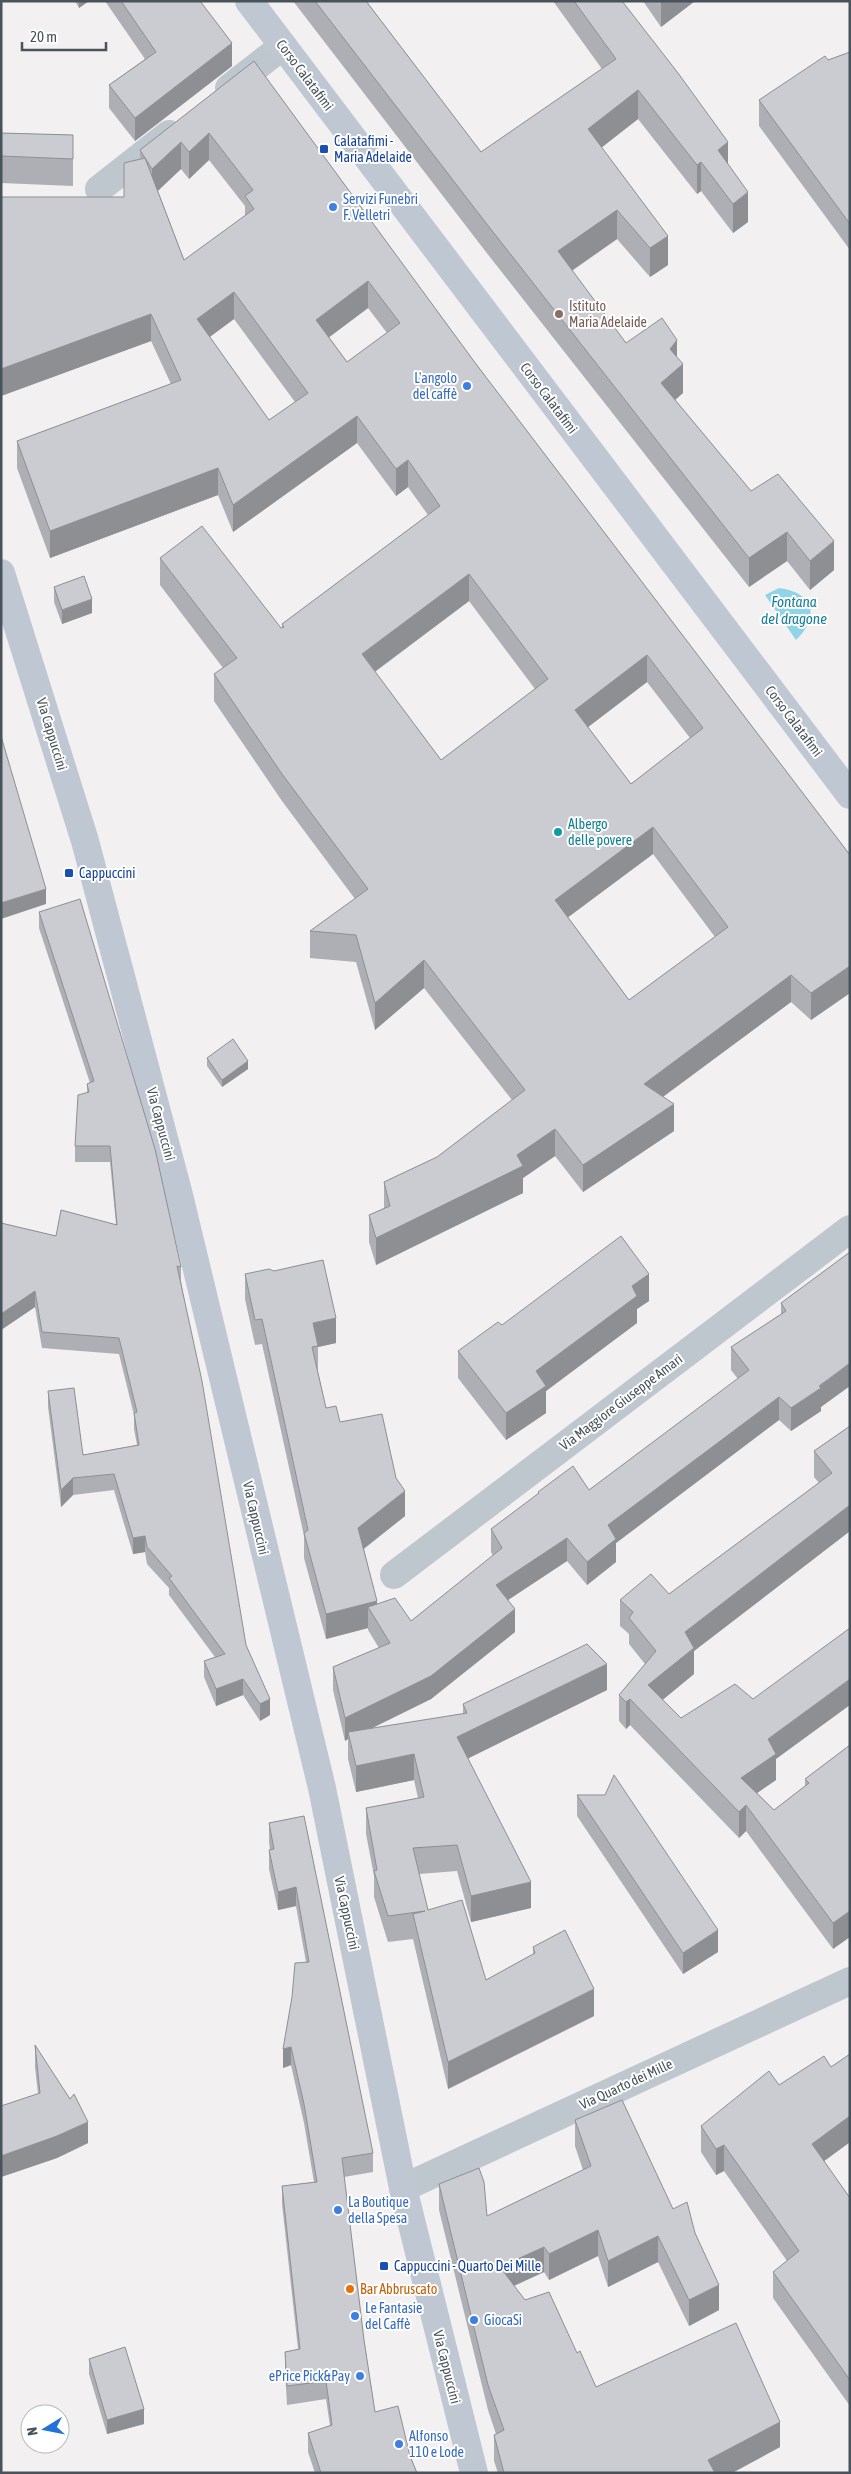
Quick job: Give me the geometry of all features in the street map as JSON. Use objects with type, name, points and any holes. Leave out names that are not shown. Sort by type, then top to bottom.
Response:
[{"type":"street","name":"Corso Calatafimi","points":[[249,1],[850,795]]},
{"type":"street","points":[[98,189],[283,46]]},
{"type":"street","name":"Via Cappuccini","points":[[1,573],[86,841],[178,1191],[322,1788],[403,2188],[474,2473]]},
{"type":"street","name":"Via Maggiore Giuseppe Amari","points":[[394,1575],[850,1229]]},
{"type":"street","name":"Via Quarto dei Mille","points":[[403,2188],[850,1981]]},
{"type":"water","name":"Fontana del dragone","points":[[779,588],[800,594],[810,606],[809,622],[796,640],[765,595]]},
{"type":"building","points":[[121,1],[200,1],[232,43],[135,118],[109,85],[156,52]]},
{"type":"building","name":"Istituto Maria Adelaide","points":[[315,1],[366,1],[481,152],[616,59],[574,1],[622,1],[728,142],[718,150],[748,192],[733,204],[701,162],[697,165],[638,90],[588,129],[668,236],[650,248],[617,210],[558,251],[626,343],[662,318],[677,340],[670,349],[683,364],[661,383],[751,491],[778,474],[834,541],[810,561],[787,532],[749,558],[486,223]]},
{"type":"building","points":[[850,52],[850,224],[759,100],[825,56],[828,60]]},
{"type":"building","points":[[254,61],[476,364],[850,855],[850,966],[811,993],[791,975],[644,1084],[674,1104],[583,1165],[555,1129],[517,1155],[523,1166],[376,1238],[369,1215],[390,1206],[384,1182],[437,1157],[525,1090],[424,960],[375,1003],[356,935],[310,931],[368,889],[282,774],[214,674],[237,658],[160,558],[202,526],[281,628],[284,627],[282,624],[440,506],[408,460],[396,469],[357,416],[233,505],[218,468],[50,531],[17,441],[181,380],[151,314],[1,369],[1,197],[124,197],[124,163],[145,158],[140,150]],"holes":[[[209,133],[253,190],[245,196],[254,209],[184,260],[145,158],[152,169],[181,142],[189,152]],[[368,281],[400,323],[347,362],[316,320]],[[234,292],[308,393],[269,420],[197,319]],[[469,574],[548,679],[441,760],[362,654]],[[647,655],[703,728],[631,784],[575,710]],[[653,827],[728,927],[629,1000],[555,900]]]},
{"type":"building","points":[[1,133],[73,135],[73,159],[1,156]]},
{"type":"building","points":[[84,576],[92,599],[62,610],[54,587]]},
{"type":"building","points":[[1,736],[46,889],[1,903]]},
{"type":"building","points":[[80,899],[155,1149],[181,1267],[177,1266],[202,1381],[246,1645],[270,1699],[260,1704],[243,1679],[216,1689],[204,1661],[225,1654],[169,1578],[172,1576],[147,1547],[145,1536],[133,1538],[114,1474],[73,1478],[61,1490],[48,1391],[74,1388],[83,1455],[139,1445],[134,1413],[137,1412],[119,1338],[42,1332],[35,1291],[1,1314],[1,1223],[56,1236],[61,1210],[117,1225],[110,1146],[75,1146],[78,1095],[89,1092],[87,1084],[94,1081],[39,912]]},
{"type":"building","points":[[233,1039],[248,1061],[222,1080],[207,1058]]},
{"type":"building","points":[[621,1236],[649,1274],[632,1286],[637,1296],[536,1371],[546,1386],[506,1413],[458,1351],[498,1322],[502,1325]]},
{"type":"building","points":[[850,1252],[850,1363],[819,1386],[821,1388],[791,1408],[779,1397],[608,1525],[616,1539],[587,1562],[567,1538],[496,1585],[515,1609],[431,1676],[345,1718],[333,1667],[390,1643],[368,1607],[395,1598],[411,1621],[502,1548],[491,1529],[573,1466],[589,1490],[749,1370],[731,1347],[786,1311],[781,1303]]},
{"type":"building","points":[[323,1260],[336,1318],[313,1323],[318,1346],[312,1347],[326,1408],[336,1406],[340,1422],[382,1414],[396,1478],[405,1491],[358,1528],[377,1601],[326,1614],[304,1533],[308,1530],[262,1319],[255,1320],[245,1274],[269,1269],[274,1271]]},
{"type":"building","points":[[850,1426],[850,1505],[685,1632],[694,1648],[648,1685],[681,1718],[735,1684],[753,1699],[850,1628],[850,1679],[768,1739],[776,1754],[741,1778],[774,1810],[809,1783],[805,1779],[850,1745],[850,1911],[833,1923],[746,1805],[739,1812],[630,1699],[626,1702],[619,1695],[656,1651],[629,1618],[633,1612],[620,1600],[651,1574],[669,1594],[832,1473],[814,1451]]},
{"type":"building","points":[[587,1644],[607,1664],[457,1737],[531,1882],[471,1896],[457,1845],[413,1848],[428,1910],[462,1900],[486,1980],[535,1953],[533,1947],[565,1930],[594,1989],[448,2062],[413,1914],[425,1911],[388,1916],[374,1871],[377,1870],[366,1808],[424,1797],[414,1754],[356,1766],[348,1732],[467,1713],[463,1704]]},
{"type":"building","points":[[614,1775],[718,1930],[683,1953],[577,1795],[605,1795]]},
{"type":"building","points":[[304,1816],[373,2153],[342,2158],[364,2340],[375,2412],[398,2406],[410,2456],[417,2473],[321,2473],[308,2433],[332,2425],[326,2381],[287,2386],[285,2352],[300,2349],[282,2186],[317,2182],[304,2104],[291,2047],[283,2049],[292,1997],[295,1963],[309,1962],[296,1887],[278,1892],[269,1850],[274,1849],[269,1823]]},
{"type":"building","points":[[35,2045],[70,2099],[74,2094],[88,2122],[57,2136],[1,2156],[1,2106],[40,2093]]},
{"type":"building","points":[[850,2054],[850,2116],[812,2144],[850,2198],[850,2380],[773,2272],[799,2251],[724,2145],[716,2149],[701,2126],[769,2071],[779,2085],[824,2056],[831,2067]]},
{"type":"building","points":[[622,2100],[673,2209],[687,2202],[695,2233],[719,2285],[689,2300],[658,2236],[608,2261],[598,2230],[549,2254],[544,2247],[500,2267],[525,2300],[549,2292],[577,2353],[580,2351],[596,2387],[736,2323],[780,2422],[708,2460],[715,2473],[504,2473],[494,2435],[504,2430],[488,2385],[439,2184],[479,2168],[484,2182],[487,2216],[591,2166],[575,2120]]},
{"type":"building","points":[[125,2347],[144,2409],[107,2420],[89,2359]]},
{"type":"place","name":"Calatafimi - Maria Adelaide","points":[[324,149]]},
{"type":"place","name":"Servizi Funebri F. Velletri","points":[[333,207]]},
{"type":"place","name":"Istituto Maria Adelaide","points":[[559,314]]},
{"type":"place","name":"L'angolo del caffè","points":[[467,386]]},
{"type":"place","name":"Albergo delle povere","points":[[558,832]]},
{"type":"place","name":"Cappuccini","points":[[69,873]]},
{"type":"place","name":"La Boutique della Spesa","points":[[338,2210]]},
{"type":"place","name":"Cappuccini - Quarto Dei Mille","points":[[384,2266]]},
{"type":"place","name":"Bar Abbruscato","points":[[350,2289]]},
{"type":"place","name":"Le Fantasie del Caffè","points":[[355,2316]]},
{"type":"place","name":"GiocaSi","points":[[474,2320]]},
{"type":"place","name":"ePrice Pick&Pay","points":[[360,2376]]},
{"type":"place","name":"Alfonso 110 e Lode","points":[[399,2444]]}]
